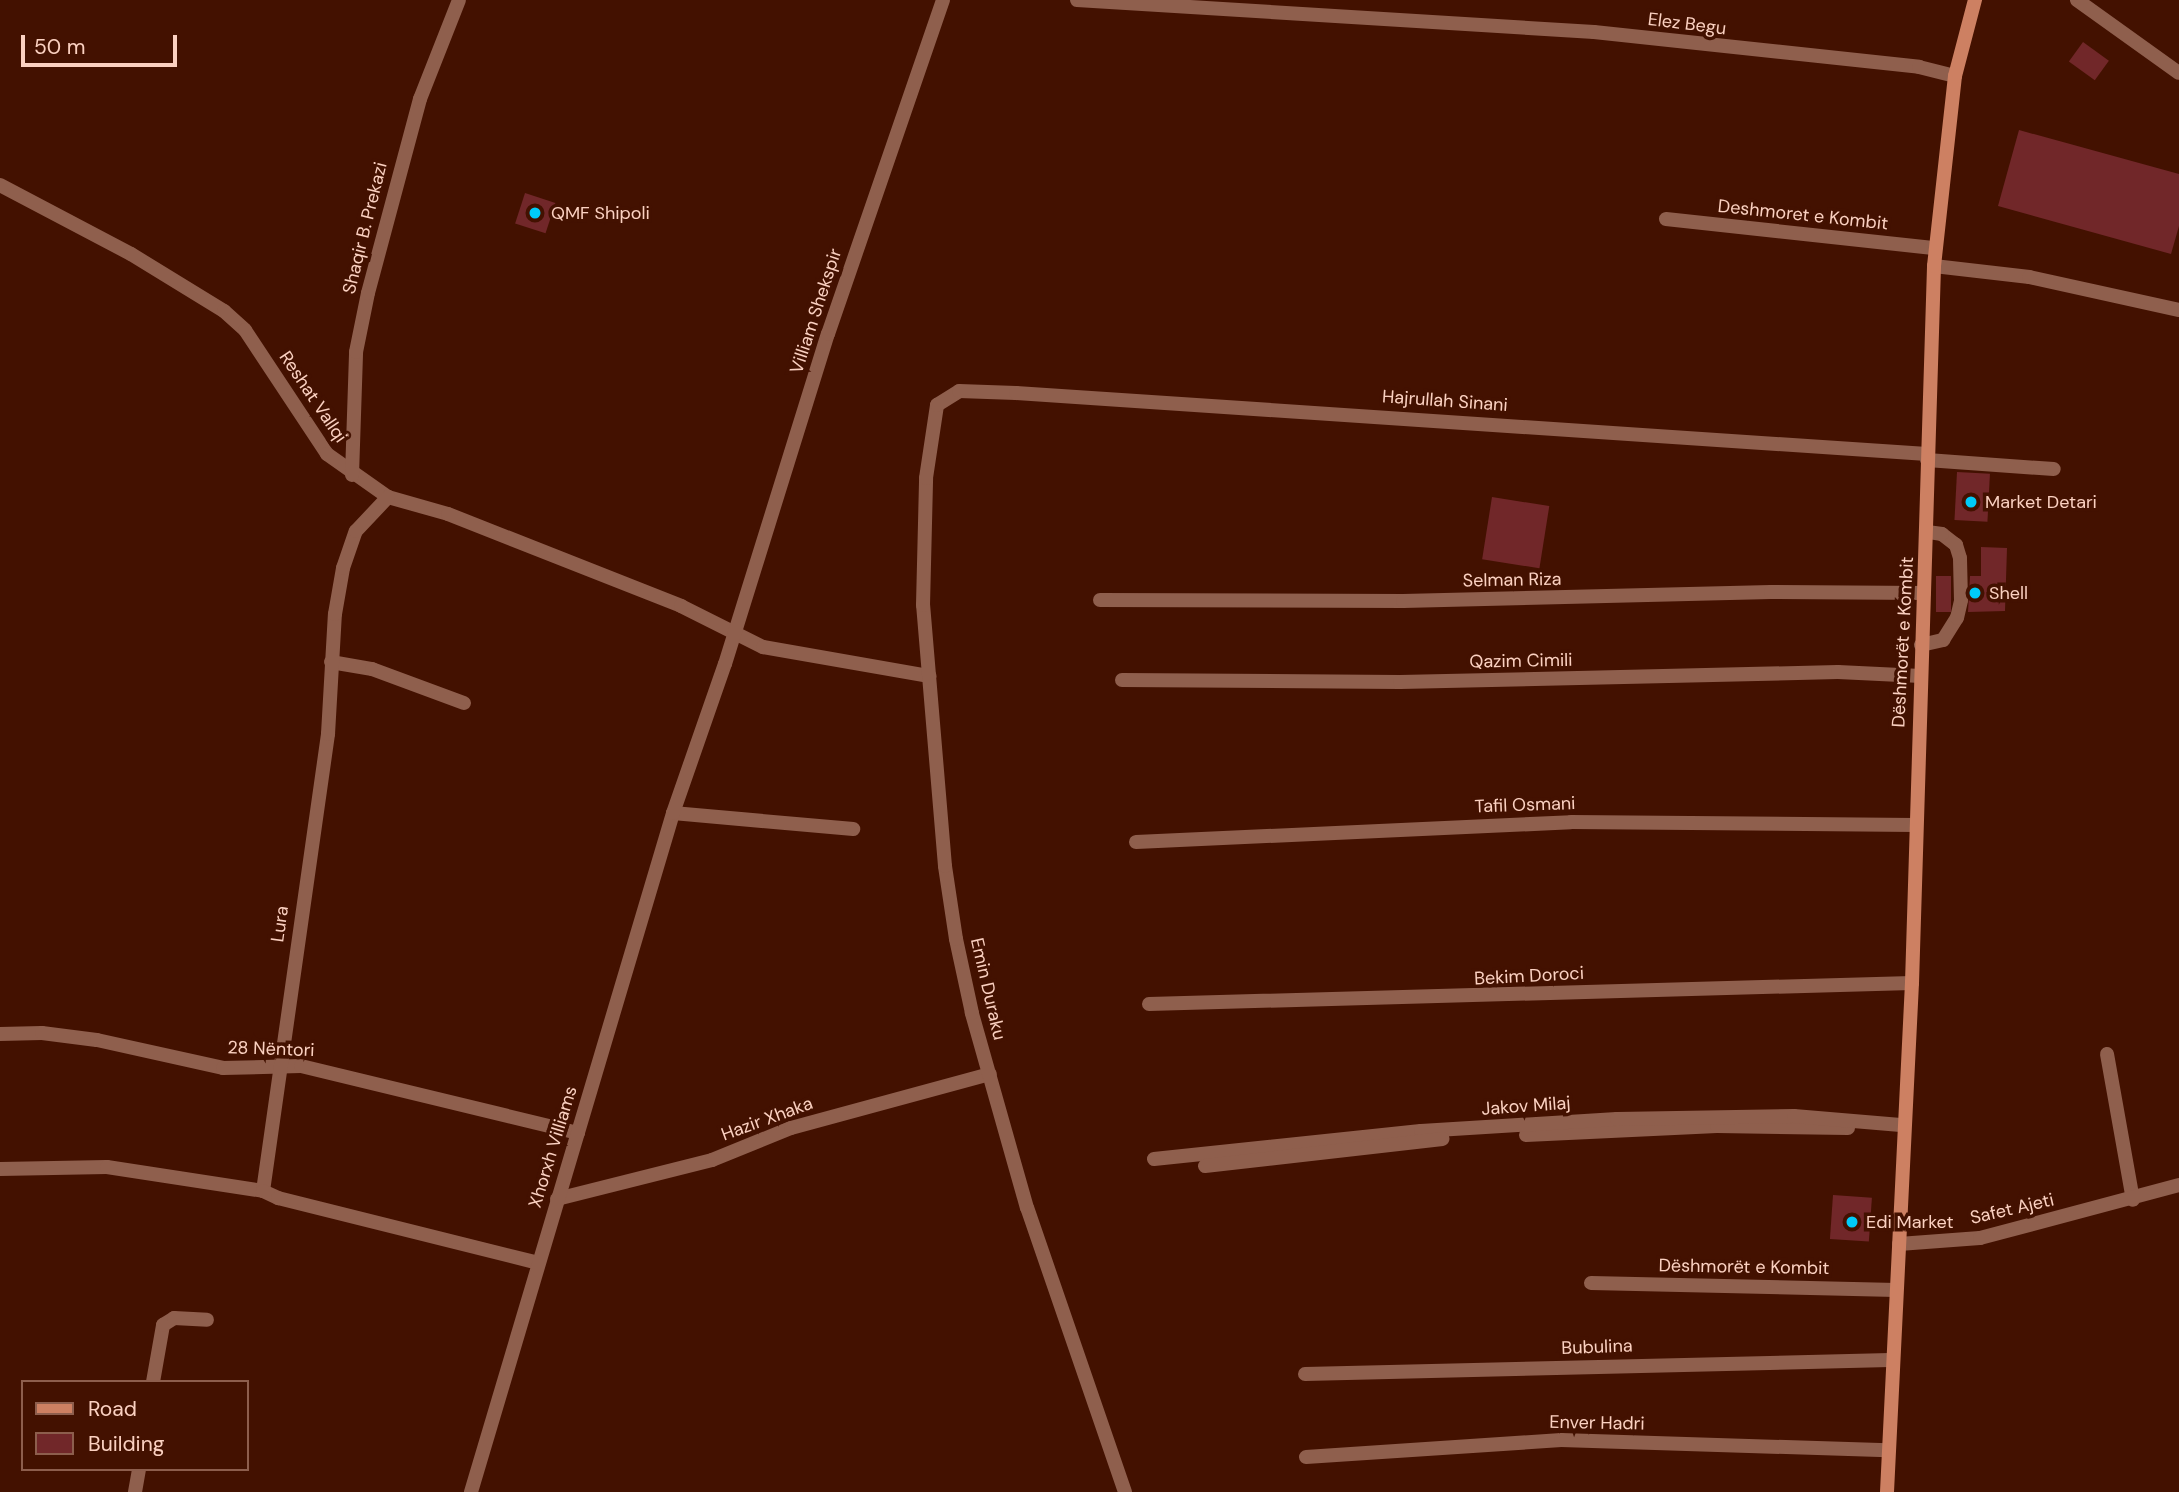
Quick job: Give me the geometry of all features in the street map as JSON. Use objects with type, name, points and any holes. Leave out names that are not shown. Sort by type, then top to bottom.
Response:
[{"type":"main road","name":"Dëshmorët e Kombit","points":[[1887,1492],[1890,1360],[1899,1244],[1902,1125],[1912,983],[1935,248],[1955,76],[1975,0]]},
{"type":"street","name":"Shaqir B. Prekazi","points":[[352,475],[356,352],[368,293],[420,99],[459,0]]},
{"type":"street","name":"Villiam Shekspir","points":[[734,636],[828,334],[943,0]]},
{"type":"street","name":"Elez Begu","points":[[1077,0],[1594,32],[1919,67],[1955,76]]},
{"type":"street","points":[[2077,0],[2179,74]]},
{"type":"street","name":"Reshat Vallqi","points":[[0,185],[131,254],[224,312],[245,330],[312,436],[352,475],[388,496],[448,514],[681,606],[734,636]]},
{"type":"street","name":"Deshmoret e Kombit","points":[[1666,219],[1935,248]]},
{"type":"street","points":[[1934,267],[2029,277],[2179,310]]},
{"type":"street","name":"Hajrullah Sinani","points":[[960,391],[1927,457]]},
{"type":"street","name":"Emin Duraku","points":[[960,391],[943,399],[934,412],[926,478],[922,593],[947,878],[972,1013],[1027,1208],[1125,1492]]},
{"type":"street","points":[[1927,457],[2054,469]]},
{"type":"street","name":"Lura","points":[[263,1191],[278,1068],[328,734],[331,662],[346,553],[369,513],[388,496]]},
{"type":"street","points":[[1921,645],[1943,640],[1958,618],[1961,600],[1960,558],[1955,545],[1942,534],[1927,532]]},
{"type":"street","name":"Selman Riza","points":[[1100,600],[1403,601],[1771,592],[1924,593]]},
{"type":"street","points":[[734,636],[782,652],[930,676]]},
{"type":"street","name":"Xhorxh Villiams","points":[[471,1492],[673,813],[734,636]]},
{"type":"street","points":[[331,662],[372,669],[464,703]]},
{"type":"street","name":"Qazim Cimili","points":[[1122,680],[1400,682],[1839,672],[1921,676]]},
{"type":"street","points":[[673,813],[853,830]]},
{"type":"street","name":"Tafil Osmani","points":[[1136,842],[1572,822],[1915,825]]},
{"type":"street","name":"Bekim Doroci","points":[[1149,1004],[1912,983]]},
{"type":"street","name":"28 Nëntori","points":[[0,1034],[42,1033],[97,1040],[223,1068],[301,1066],[349,1075],[578,1133]]},
{"type":"street","points":[[2107,1054],[2133,1200]]},
{"type":"street","name":"Hazir Xhaka","points":[[557,1199],[712,1160],[791,1128],[990,1074]]},
{"type":"street","name":"Jakov Milaj","points":[[1154,1159],[1421,1131],[1617,1119],[1794,1116],[1902,1125]]},
{"type":"street","points":[[1205,1166],[1447,1139],[1717,1126],[1878,1130],[1902,1125]]},
{"type":"street","points":[[0,1169],[107,1167],[263,1191],[278,1198],[538,1263]]},
{"type":"street","name":"Safet Ajeti","points":[[1899,1244],[1980,1238],[2133,1200],[2179,1185]]},
{"type":"street","name":"Dëshmorët e Kombit","points":[[1591,1283],[1896,1290]]},
{"type":"street","points":[[153,1380],[163,1325],[174,1318],[207,1320]]},
{"type":"street","name":"Bubulina","points":[[1305,1374],[1890,1360]]},
{"type":"street","name":"Enver Hadri","points":[[1306,1457],[1561,1440],[1888,1450]]},
{"type":"street","points":[[135,1492],[139,1471]]},
{"type":"building","points":[[2083,42],[2109,61],[2095,80],[2069,61]]},
{"type":"building","points":[[2019,130],[2179,174],[2179,226],[2171,254],[1998,206]]},
{"type":"building","name":"QMF Shipoli","points":[[525,193],[555,203],[546,233],[515,223]]},
{"type":"building","points":[[1957,472],[1990,474],[1987,522],[1954,520]]},
{"type":"building","points":[[1492,497],[1549,506],[1539,568],[1482,559]]},
{"type":"building","points":[[1981,547],[2007,548],[2005,611],[1968,612],[1970,576],[1981,576]]},
{"type":"building","points":[[1936,576],[1951,576],[1951,612],[1936,612]]},
{"type":"building","points":[[1833,1195],[1872,1198],[1869,1242],[1830,1239]]},
{"type":"place","name":"QMF Shipoli","points":[[535,213]]},
{"type":"place","name":"Market Detari","points":[[1971,502]]},
{"type":"place","name":"Shell","points":[[1975,593]]},
{"type":"place","name":"Edi Market","points":[[1852,1222]]}]
